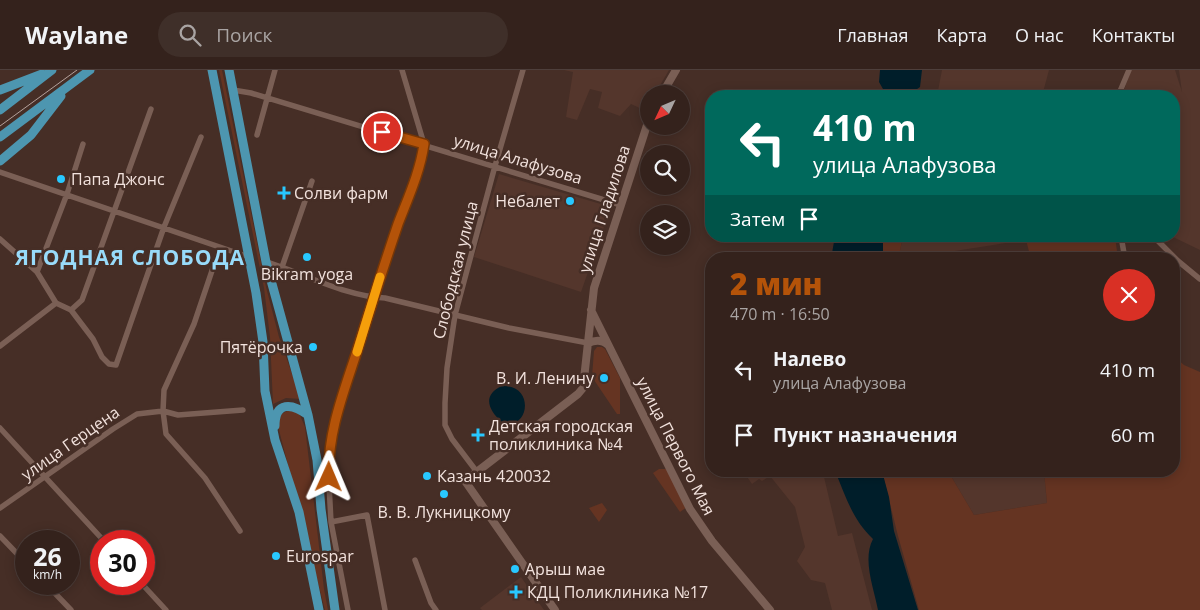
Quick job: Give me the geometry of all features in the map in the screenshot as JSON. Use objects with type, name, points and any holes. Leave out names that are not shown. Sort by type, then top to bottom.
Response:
[{"type":"main road","points":[[0,90],[51,70]]},
{"type":"main road","points":[[0,110],[51,70]]},
{"type":"main road","points":[[0,137],[90,70]]},
{"type":"main road","points":[[212,70],[249,257],[263,342],[265,391],[275,440],[299,512],[319,610]]},
{"type":"main road","points":[[229,70],[266,262],[308,414],[317,460],[321,509],[336,610]]},
{"type":"main road","points":[[0,161],[31,135],[66,89]]},
{"type":"main road","points":[[275,440],[275,420],[281,409],[296,406],[308,414]]},
{"type":"street","points":[[257,135],[275,70]]},
{"type":"street","points":[[348,610],[331,522],[328,465],[330,442],[336,416],[388,254],[419,168],[424,144],[402,70]]},
{"type":"street","name":"Слободская улица","points":[[477,472],[452,439],[446,425],[447,368],[455,314],[523,70]]},
{"type":"street","points":[[667,85],[676,70]]},
{"type":"street","points":[[1121,90],[1130,70]]},
{"type":"street","name":"улица Алафузова","points":[[233,90],[251,93],[424,144],[621,205]]},
{"type":"street","points":[[71,310],[82,300],[151,109]]},
{"type":"street","name":"улица Гладилова","points":[[555,610],[465,482],[578,394],[583,388],[594,288],[644,135]]},
{"type":"street","points":[[0,239],[36,272],[56,303],[71,310],[93,339],[102,357],[109,364],[116,365],[164,227],[201,137]]},
{"type":"street","points":[[36,272],[67,194],[83,144]]},
{"type":"street","points":[[0,172],[249,257]]},
{"type":"street","points":[[282,267],[312,181]]},
{"type":"street","points":[[1159,242],[1169,252]]},
{"type":"street","points":[[220,247],[194,324],[164,390],[163,412],[166,434],[205,478],[240,531]]},
{"type":"street","points":[[266,262],[362,296],[385,298],[509,328],[588,343],[602,341],[610,347]]},
{"type":"street","points":[[1180,263],[1200,279]]},
{"type":"street","points":[[0,346],[56,303]]},
{"type":"street","name":"улица Первого Мая","points":[[591,310],[690,509],[712,541],[770,610]]},
{"type":"street","name":"улица Герцена","points":[[0,508],[112,429],[137,414],[163,412],[178,415],[243,410]]},
{"type":"street","points":[[0,428],[94,530]]},
{"type":"street","points":[[331,522],[367,516],[385,610]]},
{"type":"street","points":[[0,536],[15,552]]},
{"type":"street","points":[[415,560],[430,603],[436,610]]},
{"type":"street","points":[[57,595],[71,610]]},
{"type":"street","points":[[152,595],[166,610]]},
{"type":"shaded area","points":[[219,70],[222,70],[266,287],[279,337],[301,399],[286,398],[273,404],[270,337],[264,288]]},
{"type":"shaded area","points":[[564,70],[669,70],[660,85],[640,85],[640,108],[631,104],[620,116],[598,108],[602,92],[590,89],[577,120],[566,117],[573,72]]},
{"type":"shaded area","points":[[942,70],[1049,70],[1044,90],[938,90]]},
{"type":"shaded area","points":[[1131,70],[1175,70],[1182,92],[1179,70],[1200,70],[1200,250],[1180,240],[1180,90],[1124,90]]},
{"type":"shaded area","points":[[499,174],[611,207],[581,292],[474,257]]},
{"type":"shaded area","points":[[883,242],[902,242],[900,252],[883,252]]},
{"type":"shaded area","points":[[902,242],[1012,242],[948,252],[900,252]]},
{"type":"shaded area","points":[[1027,242],[1116,242],[1117,252],[1029,252]]},
{"type":"shaded area","points":[[597,347],[605,349],[620,378],[620,414],[617,414],[592,377],[594,351]]},
{"type":"shaded area","points":[[1180,361],[1200,372],[1200,610],[919,610],[883,477],[952,477],[974,515],[1047,503],[1045,477],[1180,477]]},
{"type":"shaded area","points":[[290,410],[299,413],[305,427],[328,610],[325,610],[279,430],[280,417],[283,413]]},
{"type":"shaded area","points":[[659,469],[666,469],[670,474],[687,507],[680,512],[653,473]]},
{"type":"shaded area","points":[[747,477],[768,477],[762,481],[759,479],[752,484]]},
{"type":"shaded area","points":[[771,477],[824,477],[838,536],[852,533],[872,610],[832,610],[825,583],[811,580],[797,561],[805,547],[795,507]]},
{"type":"shaded area","points":[[952,477],[1045,477],[1047,503],[974,515]]},
{"type":"shaded area","points":[[602,503],[607,510],[599,522],[589,508]]},
{"type":"shaded area","name":"КДЦ Поликлиника №17","points":[[521,577],[544,610],[482,610],[480,608]]},
{"type":"water","points":[[880,70],[922,70],[920,87],[916,90],[884,90],[879,82]]},
{"type":"water","points":[[834,242],[883,242],[883,252],[832,252]]},
{"type":"water","points":[[502,386],[513,387],[520,392],[524,399],[523,415],[518,421],[511,424],[502,422],[493,413],[489,403],[492,394]]},
{"type":"water","points":[[837,477],[884,477],[889,497],[894,531],[918,610],[878,610],[869,565],[870,547],[873,539],[860,524],[846,499]]},
{"type":"tram line","points":[[0,126],[77,70]]},
{"type":"slow traffic","points":[[357,352],[380,277]]},
{"type":"place","name":"Папа Джонс","points":[[61,179]]},
{"type":"place","name":"Солви фарм","points":[[284,193]]},
{"type":"place","name":"Небалет","points":[[570,201]]},
{"type":"place","name":"Bikram yoga","points":[[307,257]]},
{"type":"place","name":"Пятёрочка","points":[[313,347]]},
{"type":"place","name":"В. И. Ленину","points":[[604,378]]},
{"type":"place","name":"Детская городская поликлиника №4","points":[[478,435]]},
{"type":"place","name":"Казань 420032","points":[[427,476]]},
{"type":"place","name":"В. В. Лукницкому","points":[[444,494]]},
{"type":"place","name":"Eurospar","points":[[276,556]]},
{"type":"place","name":"Арыш мае","points":[[515,569]]},
{"type":"place","name":"КДЦ Поликлиника №17","points":[[516,592]]},
{"type":"district","name":"ЯГОДНАЯ СЛОБОДА","points":[[130,257]]},
{"type":"route","points":[[329,477],[330,442],[336,416],[388,254],[419,168],[423,151],[424,144],[382,132]]}]
